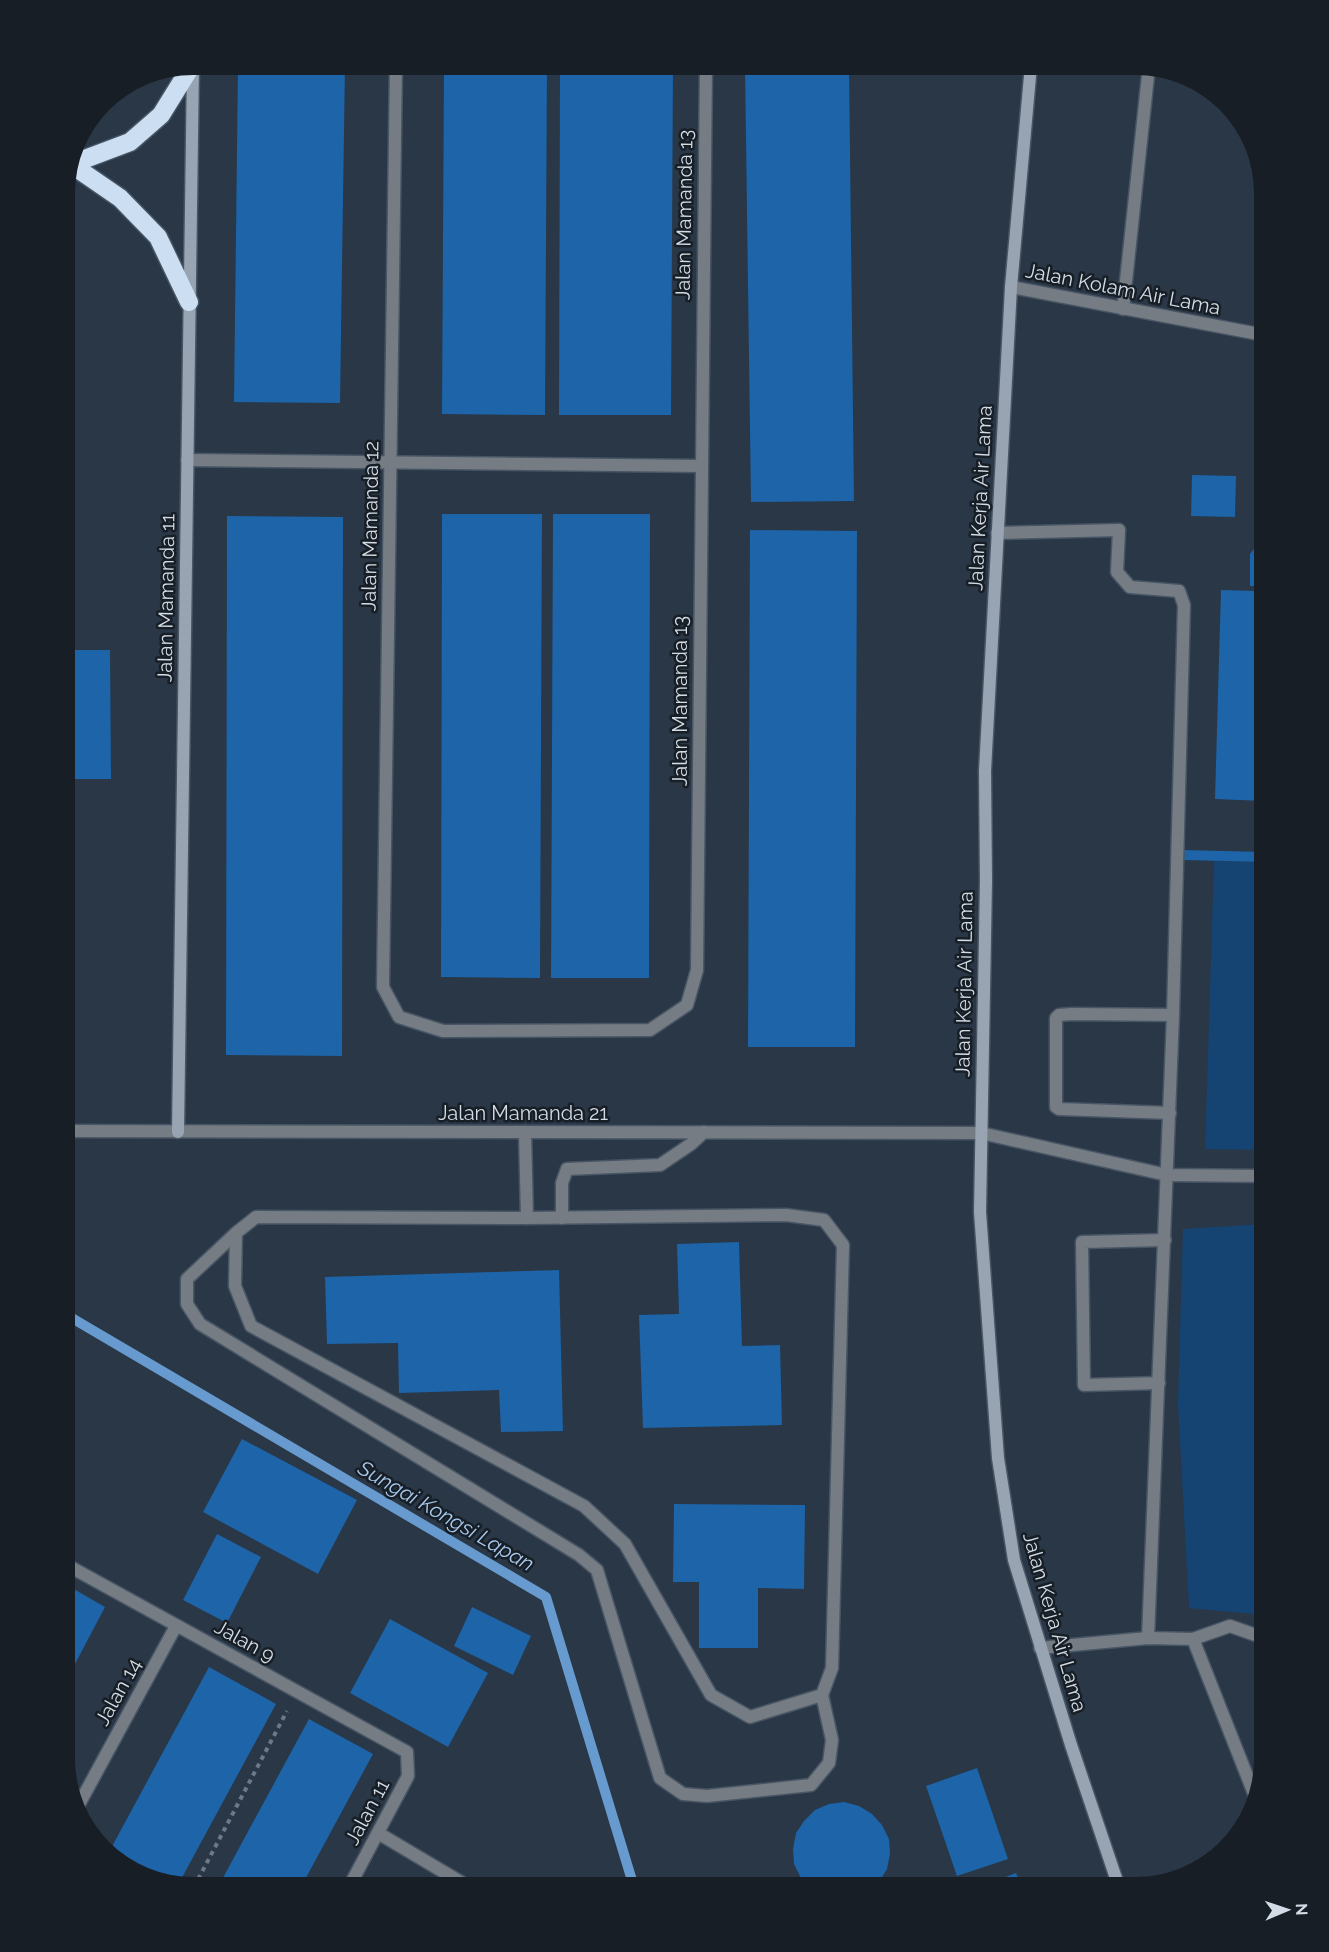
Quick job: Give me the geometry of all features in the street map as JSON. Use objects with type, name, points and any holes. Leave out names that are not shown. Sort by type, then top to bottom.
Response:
[{"type":"highway","points":[[79,161],[130,142],[161,115],[185,76]]},
{"type":"highway","points":[[78,170],[120,198],[158,237],[189,302]]},
{"type":"street","name":"Jalan Mamanda 11","points":[[178,1132],[192,75]]},
{"type":"street","name":"Jalan Mamanda 12","points":[[383,987],[396,75]]},
{"type":"street","name":"Jalan Mamanda 13","points":[[383,987],[399,1017],[443,1031],[650,1030],[687,1005],[697,970],[706,75]]},
{"type":"street","name":"Jalan Kerja Air Lama","points":[[1030,75],[1011,287],[985,771],[986,881],[980,1212],[998,1458],[1014,1560],[1040,1648],[1116,1877]]},
{"type":"street","points":[[1124,309],[1148,76]]},
{"type":"street","name":"Jalan Kolam Air Lama","points":[[1011,287],[1254,333]]},
{"type":"street","points":[[187,460],[701,466]]},
{"type":"street","points":[[997,533],[1119,530],[1117,572],[1130,587],[1179,591],[1184,605],[1170,1113],[1148,1638]]},
{"type":"street","points":[[1170,1113],[1059,1109],[1056,1107],[1056,1018],[1059,1015],[1072,1014],[1173,1015]]},
{"type":"street","name":"Jalan Mamanda 21","points":[[75,1131],[981,1133]]},
{"type":"street","points":[[525,1132],[526,1218]]},
{"type":"street","points":[[562,1218],[562,1183],[567,1169],[660,1165],[691,1144],[704,1132]]},
{"type":"street","points":[[981,1133],[1167,1175],[1254,1176]]},
{"type":"street","points":[[786,1215],[824,1220],[843,1245],[832,1668],[822,1695],[832,1740],[829,1763],[811,1785],[707,1796],[683,1794],[660,1778],[597,1570],[569,1549],[200,1324],[187,1305],[187,1279],[256,1217],[562,1218],[786,1215]]},
{"type":"street","points":[[236,1233],[235,1286],[251,1326],[584,1506],[626,1545],[711,1695],[750,1717],[822,1695]]},
{"type":"street","points":[[1159,1383],[1084,1385],[1082,1242],[1165,1240]]},
{"type":"street","name":"Jalan 9","points":[[75,1570],[407,1752]]},
{"type":"street","name":"Jalan 14","points":[[82,1799],[176,1626]]},
{"type":"street","points":[[1040,1648],[1148,1638],[1193,1639],[1230,1626],[1254,1634]]},
{"type":"street","points":[[1193,1639],[1251,1785]]},
{"type":"street","name":"Jalan 11","points":[[354,1877],[408,1776],[407,1752]]},
{"type":"street","points":[[378,1833],[452,1877]]},
{"type":"path","points":[[199,1877],[298,1692]]},
{"type":"shaded area","points":[[1214,861],[1254,862],[1254,1150],[1205,1149]]},
{"type":"shaded area","points":[[1254,1225],[1254,1614],[1189,1608],[1178,1404],[1183,1229]]},
{"type":"building","points":[[238,75],[345,75],[340,403],[234,402]]},
{"type":"building","points":[[444,75],[547,75],[545,415],[442,414]]},
{"type":"building","points":[[560,75],[673,75],[671,415],[559,415]]},
{"type":"building","points":[[745,75],[849,75],[854,501],[751,502]]},
{"type":"building","points":[[1192,475],[1236,476],[1235,517],[1191,516]]},
{"type":"building","points":[[442,514],[542,514],[540,978],[441,977]]},
{"type":"building","points":[[553,514],[650,514],[649,978],[551,978]]},
{"type":"building","points":[[227,516],[343,517],[342,1056],[226,1055]]},
{"type":"building","points":[[750,530],[857,531],[855,1047],[748,1047]]},
{"type":"building","points":[[1254,549],[1254,586],[1250,586],[1250,554]]},
{"type":"building","points":[[1221,590],[1254,591],[1254,801],[1215,799]]},
{"type":"building","points":[[75,650],[110,650],[111,779],[75,779]]},
{"type":"building","points":[[1184,850],[1254,852],[1254,862],[1184,860]]},
{"type":"building","points":[[739,1242],[742,1346],[780,1345],[782,1425],[643,1428],[639,1315],[679,1314],[677,1244]]},
{"type":"building","points":[[559,1270],[563,1431],[501,1432],[499,1390],[399,1393],[398,1343],[327,1344],[325,1277]]},
{"type":"building","points":[[242,1439],[357,1500],[318,1574],[203,1512]]},
{"type":"building","points":[[674,1504],[805,1505],[804,1589],[758,1588],[758,1648],[699,1648],[699,1582],[673,1582]]},
{"type":"building","points":[[217,1534],[261,1557],[227,1623],[183,1600]]},
{"type":"building","points":[[75,1590],[105,1607],[75,1664]]},
{"type":"building","points":[[472,1607],[531,1636],[513,1675],[454,1646]]},
{"type":"building","points":[[390,1619],[488,1673],[448,1747],[350,1693]]},
{"type":"building","points":[[209,1667],[276,1704],[183,1877],[155,1871],[141,1865],[113,1846]]},
{"type":"building","points":[[309,1719],[373,1754],[306,1877],[223,1877]]},
{"type":"building","points":[[977,1768],[1008,1859],[957,1876],[926,1786]]},
{"type":"building","points":[[844,1802],[859,1806],[872,1814],[882,1825],[889,1839],[890,1854],[887,1869],[882,1877],[800,1877],[794,1864],[793,1849],[796,1833],[815,1810],[829,1804]]},
{"type":"building","points":[[1016,1873],[1018,1877],[1005,1877]]},
{"type":"waterway","name":"Sungai Kongsi Lapan","points":[[75,1320],[546,1597],[631,1877]]}]
